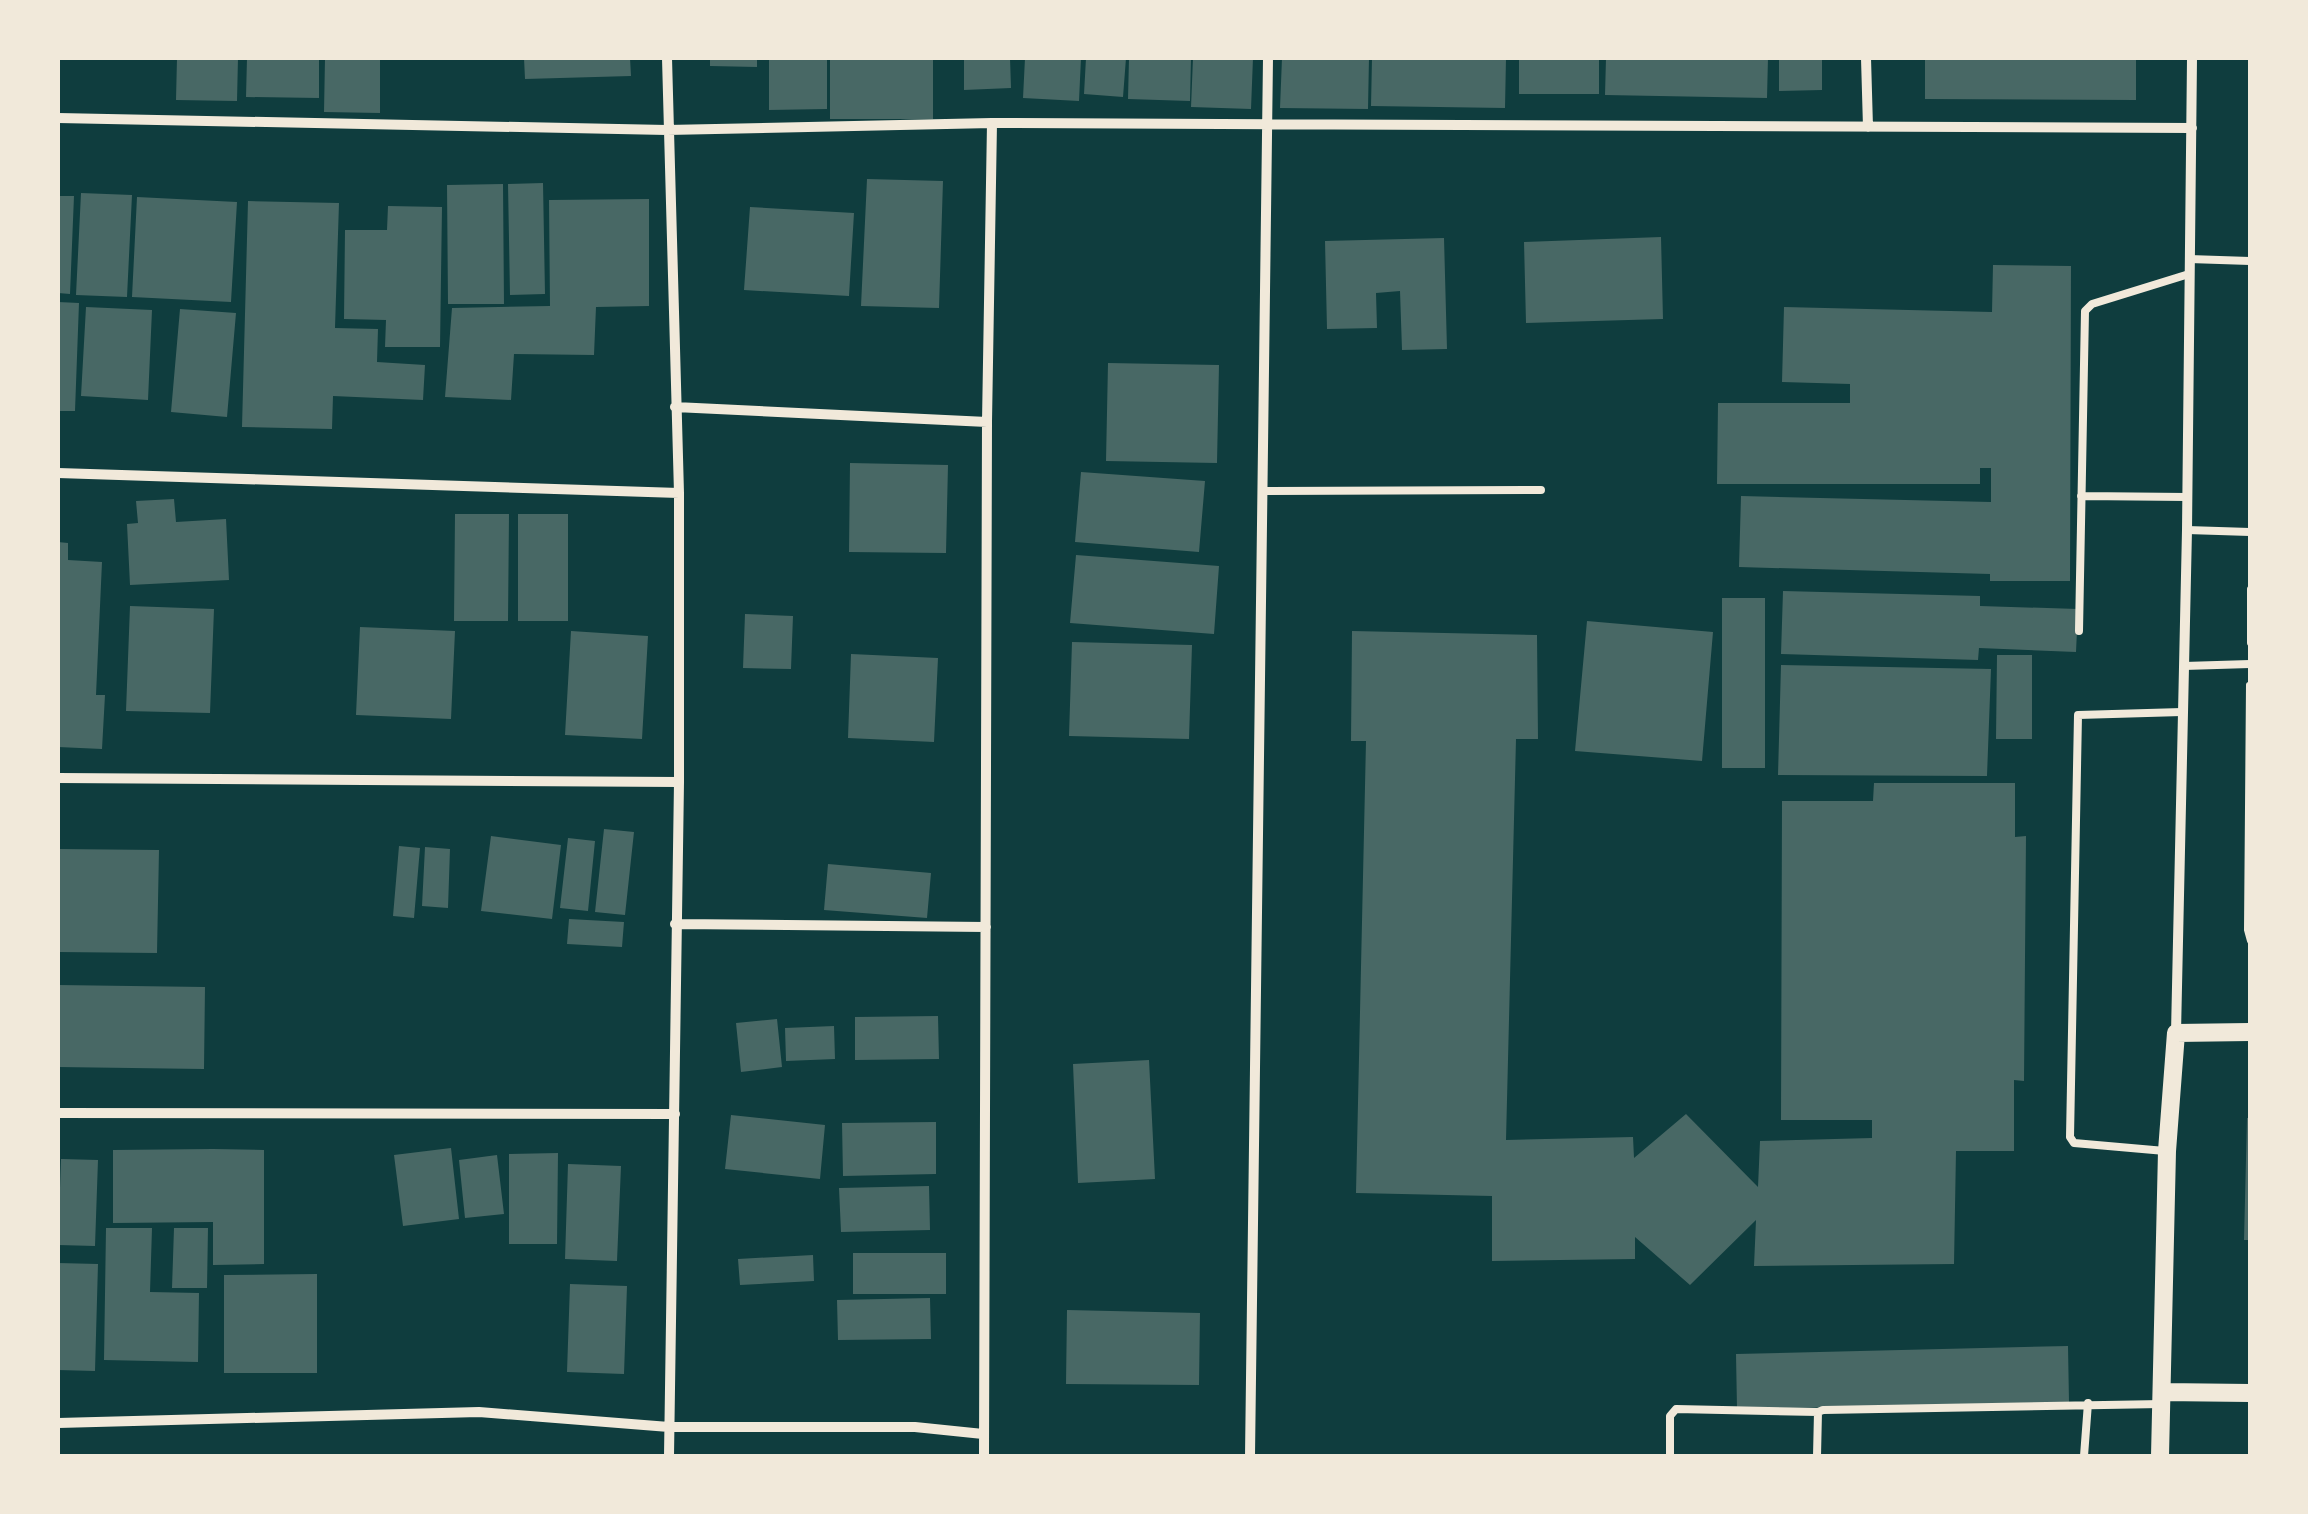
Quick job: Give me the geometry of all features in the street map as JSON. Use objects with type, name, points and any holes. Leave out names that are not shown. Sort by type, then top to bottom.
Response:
[{"type":"street","points":[[667,58],[679,492],[679,782],[669,1456]]},
{"type":"street","points":[[1250,1456],[1268,58]]},
{"type":"street","points":[[1866,58],[1868,127]]},
{"type":"street","points":[[2160,1456],[2168,1151],[2176,1033],[2192,58]]},
{"type":"street","points":[[58,118],[667,130],[992,124],[2192,128]]},
{"type":"street","points":[[984,1456],[992,124]]},
{"type":"street","points":[[676,407],[988,422]]},
{"type":"street","points":[[58,473],[679,492]]},
{"type":"street","points":[[58,778],[679,782]]},
{"type":"street","points":[[675,924],[986,928]]},
{"type":"street","points":[[2176,1033],[2250,1032]]},
{"type":"street","points":[[58,1113],[675,1114]]},
{"type":"street","points":[[2162,1398],[2250,1392]]},
{"type":"street","points":[[58,1423],[479,1412],[669,1427],[915,1427],[983,1434]]},
{"type":"lane","points":[[2189,260],[2250,261]]},
{"type":"lane","points":[[2079,631],[2085,310],[2092,304],[2189,274]]},
{"type":"lane","points":[[1263,491],[1540,490]]},
{"type":"lane","points":[[2081,496],[2187,497]]},
{"type":"lane","points":[[2187,530],[2250,532]]},
{"type":"lane","points":[[2184,666],[2250,664]]},
{"type":"lane","points":[[2168,1151],[2074,1142],[2068,1130],[2078,715],[2182,712]]},
{"type":"lane","points":[[1670,1456],[1670,1416],[1676,1408],[1818,1412],[2162,1398]]},
{"type":"lane","points":[[2084,1456],[2088,1403]]},
{"type":"lane","points":[[1817,1456],[1818,1412]]},
{"type":"path","points":[[2250,589],[2247,930],[2250,942]]},
{"type":"building","points":[[177,58],[238,58],[237,101],[176,100]]},
{"type":"building","points":[[247,58],[319,58],[319,98],[246,97]]},
{"type":"building","points":[[325,58],[380,58],[380,113],[324,112]]},
{"type":"building","points":[[524,58],[630,58],[631,76],[525,79]]},
{"type":"building","points":[[710,58],[757,58],[757,67],[710,66]]},
{"type":"building","points":[[769,58],[827,58],[827,109],[769,110]]},
{"type":"building","points":[[830,58],[933,58],[933,119],[830,119]]},
{"type":"building","points":[[964,58],[1010,58],[1011,88],[964,90]]},
{"type":"building","points":[[1025,58],[1081,58],[1079,101],[1023,98]]},
{"type":"building","points":[[1086,58],[1126,58],[1123,97],[1084,94]]},
{"type":"building","points":[[1129,58],[1191,58],[1190,101],[1128,99]]},
{"type":"building","points":[[1193,58],[1253,58],[1251,109],[1191,107]]},
{"type":"building","points":[[1282,58],[1369,58],[1368,109],[1280,108]]},
{"type":"building","points":[[1372,58],[1506,58],[1505,108],[1371,106]]},
{"type":"building","points":[[1519,58],[1599,58],[1599,94],[1519,94]]},
{"type":"building","points":[[1606,58],[1768,58],[1767,98],[1605,95]]},
{"type":"building","points":[[1779,58],[1822,58],[1822,90],[1779,91]]},
{"type":"building","points":[[1925,58],[2136,58],[2136,100],[1925,99]]},
{"type":"building","points":[[867,179],[943,181],[939,308],[861,306]]},
{"type":"building","points":[[543,183],[545,294],[510,295],[508,184]]},
{"type":"building","points":[[503,184],[504,304],[448,304],[447,185]]},
{"type":"building","points":[[81,193],[132,195],[127,297],[76,295]]},
{"type":"building","points":[[58,196],[74,196],[70,294],[58,293]]},
{"type":"building","points":[[137,197],[237,202],[231,302],[132,297]]},
{"type":"building","points":[[649,199],[649,306],[596,307],[594,355],[514,354],[511,400],[445,397],[452,308],[550,306],[549,200]]},
{"type":"building","points":[[248,201],[339,203],[335,328],[378,329],[377,362],[425,365],[423,400],[333,396],[332,429],[242,427]]},
{"type":"building","points":[[388,206],[442,207],[440,347],[385,347],[386,320],[344,319],[345,230],[387,230]]},
{"type":"building","points":[[750,207],[854,213],[849,296],[744,290]]},
{"type":"building","points":[[1661,237],[1663,319],[1526,323],[1524,242]]},
{"type":"building","points":[[1444,238],[1447,349],[1402,350],[1400,291],[1376,293],[1377,328],[1327,329],[1325,241]]},
{"type":"building","points":[[1993,265],[2071,266],[2070,581],[1990,581],[1990,574],[1739,567],[1741,496],[1991,502],[1991,468],[1980,468],[1980,484],[1717,484],[1718,403],[1850,403],[1850,384],[1782,382],[1784,307],[1992,312]]},
{"type":"building","points":[[58,302],[79,303],[75,411],[58,411]]},
{"type":"building","points":[[86,307],[152,310],[148,400],[81,396]]},
{"type":"building","points":[[180,309],[236,313],[227,417],[171,412]]},
{"type":"building","points":[[1108,363],[1219,365],[1217,463],[1106,461]]},
{"type":"building","points":[[850,463],[948,465],[946,553],[849,552]]},
{"type":"building","points":[[1081,472],[1205,481],[1199,552],[1075,542]]},
{"type":"building","points":[[174,499],[176,522],[226,519],[229,580],[130,585],[127,524],[138,523],[136,501]]},
{"type":"building","points":[[455,514],[509,514],[508,621],[454,621]]},
{"type":"building","points":[[518,514],[568,514],[568,621],[518,621]]},
{"type":"building","points":[[58,542],[68,543],[68,560],[102,562],[96,695],[105,695],[102,749],[58,747]]},
{"type":"building","points":[[1076,555],[1219,566],[1214,634],[1070,623]]},
{"type":"building","points":[[1783,591],[1980,596],[1980,606],[2078,609],[2076,652],[1979,648],[1978,660],[1781,654]]},
{"type":"building","points":[[1722,598],[1765,598],[1765,768],[1722,768]]},
{"type":"building","points":[[130,606],[214,609],[210,713],[126,711]]},
{"type":"building","points":[[745,614],[793,616],[791,669],[743,668]]},
{"type":"building","points":[[1587,621],[1713,632],[1702,761],[1575,751]]},
{"type":"building","points":[[360,627],[455,631],[451,719],[356,715]]},
{"type":"building","points":[[571,631],[648,636],[642,739],[565,735]]},
{"type":"building","points":[[1352,631],[1537,635],[1538,739],[1516,739],[1506,1140],[1633,1137],[1634,1158],[1686,1114],[1758,1187],[1760,1141],[1872,1138],[1872,1120],[1781,1120],[1782,801],[1873,801],[1874,783],[2015,783],[2015,837],[2026,836],[2024,1081],[2014,1080],[2014,1151],[1956,1151],[1954,1264],[1754,1266],[1756,1220],[1690,1285],[1635,1237],[1635,1259],[1492,1261],[1492,1196],[1356,1193],[1366,741],[1351,741]]},
{"type":"building","points":[[1072,642],[1192,645],[1189,739],[1069,736]]},
{"type":"building","points":[[851,654],[938,658],[934,742],[848,738]]},
{"type":"building","points":[[1997,655],[2032,655],[2032,739],[1996,739]]},
{"type":"building","points":[[1781,665],[1991,669],[1987,776],[1778,775]]},
{"type":"building","points":[[604,829],[634,832],[625,915],[595,912]]},
{"type":"building","points":[[491,836],[561,845],[552,919],[481,911]]},
{"type":"building","points":[[568,838],[595,841],[588,911],[560,908]]},
{"type":"building","points":[[399,846],[420,848],[414,918],[393,916]]},
{"type":"building","points":[[425,847],[450,849],[448,908],[422,906]]},
{"type":"building","points":[[58,849],[159,850],[157,953],[58,952]]},
{"type":"building","points":[[828,864],[931,873],[927,918],[824,910]]},
{"type":"building","points":[[569,919],[624,922],[622,947],[567,944]]},
{"type":"building","points":[[58,985],[205,987],[204,1069],[58,1067]]},
{"type":"building","points":[[938,1016],[939,1059],[855,1060],[855,1017]]},
{"type":"building","points":[[777,1019],[782,1067],[741,1072],[736,1023]]},
{"type":"building","points":[[834,1026],[835,1059],[786,1061],[785,1028]]},
{"type":"building","points":[[1149,1060],[1155,1179],[1078,1183],[1073,1064]]},
{"type":"building","points":[[731,1115],[825,1125],[820,1179],[725,1169]]},
{"type":"building","points":[[2247,1118],[2250,1240],[2244,1240]]},
{"type":"building","points":[[936,1122],[936,1174],[843,1176],[842,1123]]},
{"type":"building","points":[[451,1148],[459,1219],[403,1226],[394,1155]]},
{"type":"building","points":[[113,1150],[264,1150],[264,1264],[213,1265],[213,1222],[113,1223]]},
{"type":"building","points":[[558,1153],[557,1244],[509,1244],[509,1154]]},
{"type":"building","points":[[497,1155],[504,1214],[465,1218],[459,1160]]},
{"type":"building","points":[[61,1159],[98,1160],[95,1246],[58,1245]]},
{"type":"building","points":[[568,1164],[621,1166],[617,1261],[565,1259]]},
{"type":"building","points":[[929,1186],[930,1230],[841,1232],[839,1188]]},
{"type":"building","points":[[106,1228],[152,1228],[150,1292],[199,1293],[198,1362],[104,1360]]},
{"type":"building","points":[[174,1228],[208,1228],[207,1288],[172,1288]]},
{"type":"building","points":[[853,1253],[946,1253],[946,1294],[853,1294]]},
{"type":"building","points":[[813,1255],[814,1281],[740,1285],[738,1259]]},
{"type":"building","points":[[58,1263],[98,1264],[95,1371],[58,1370]]},
{"type":"building","points":[[317,1274],[317,1373],[224,1373],[224,1275]]},
{"type":"building","points":[[570,1284],[627,1286],[624,1374],[567,1372]]},
{"type":"building","points":[[930,1298],[931,1339],[838,1340],[837,1300]]},
{"type":"building","points":[[1067,1310],[1200,1313],[1199,1385],[1066,1384]]},
{"type":"building","points":[[2068,1346],[2069,1402],[1737,1409],[1736,1354]]}]
